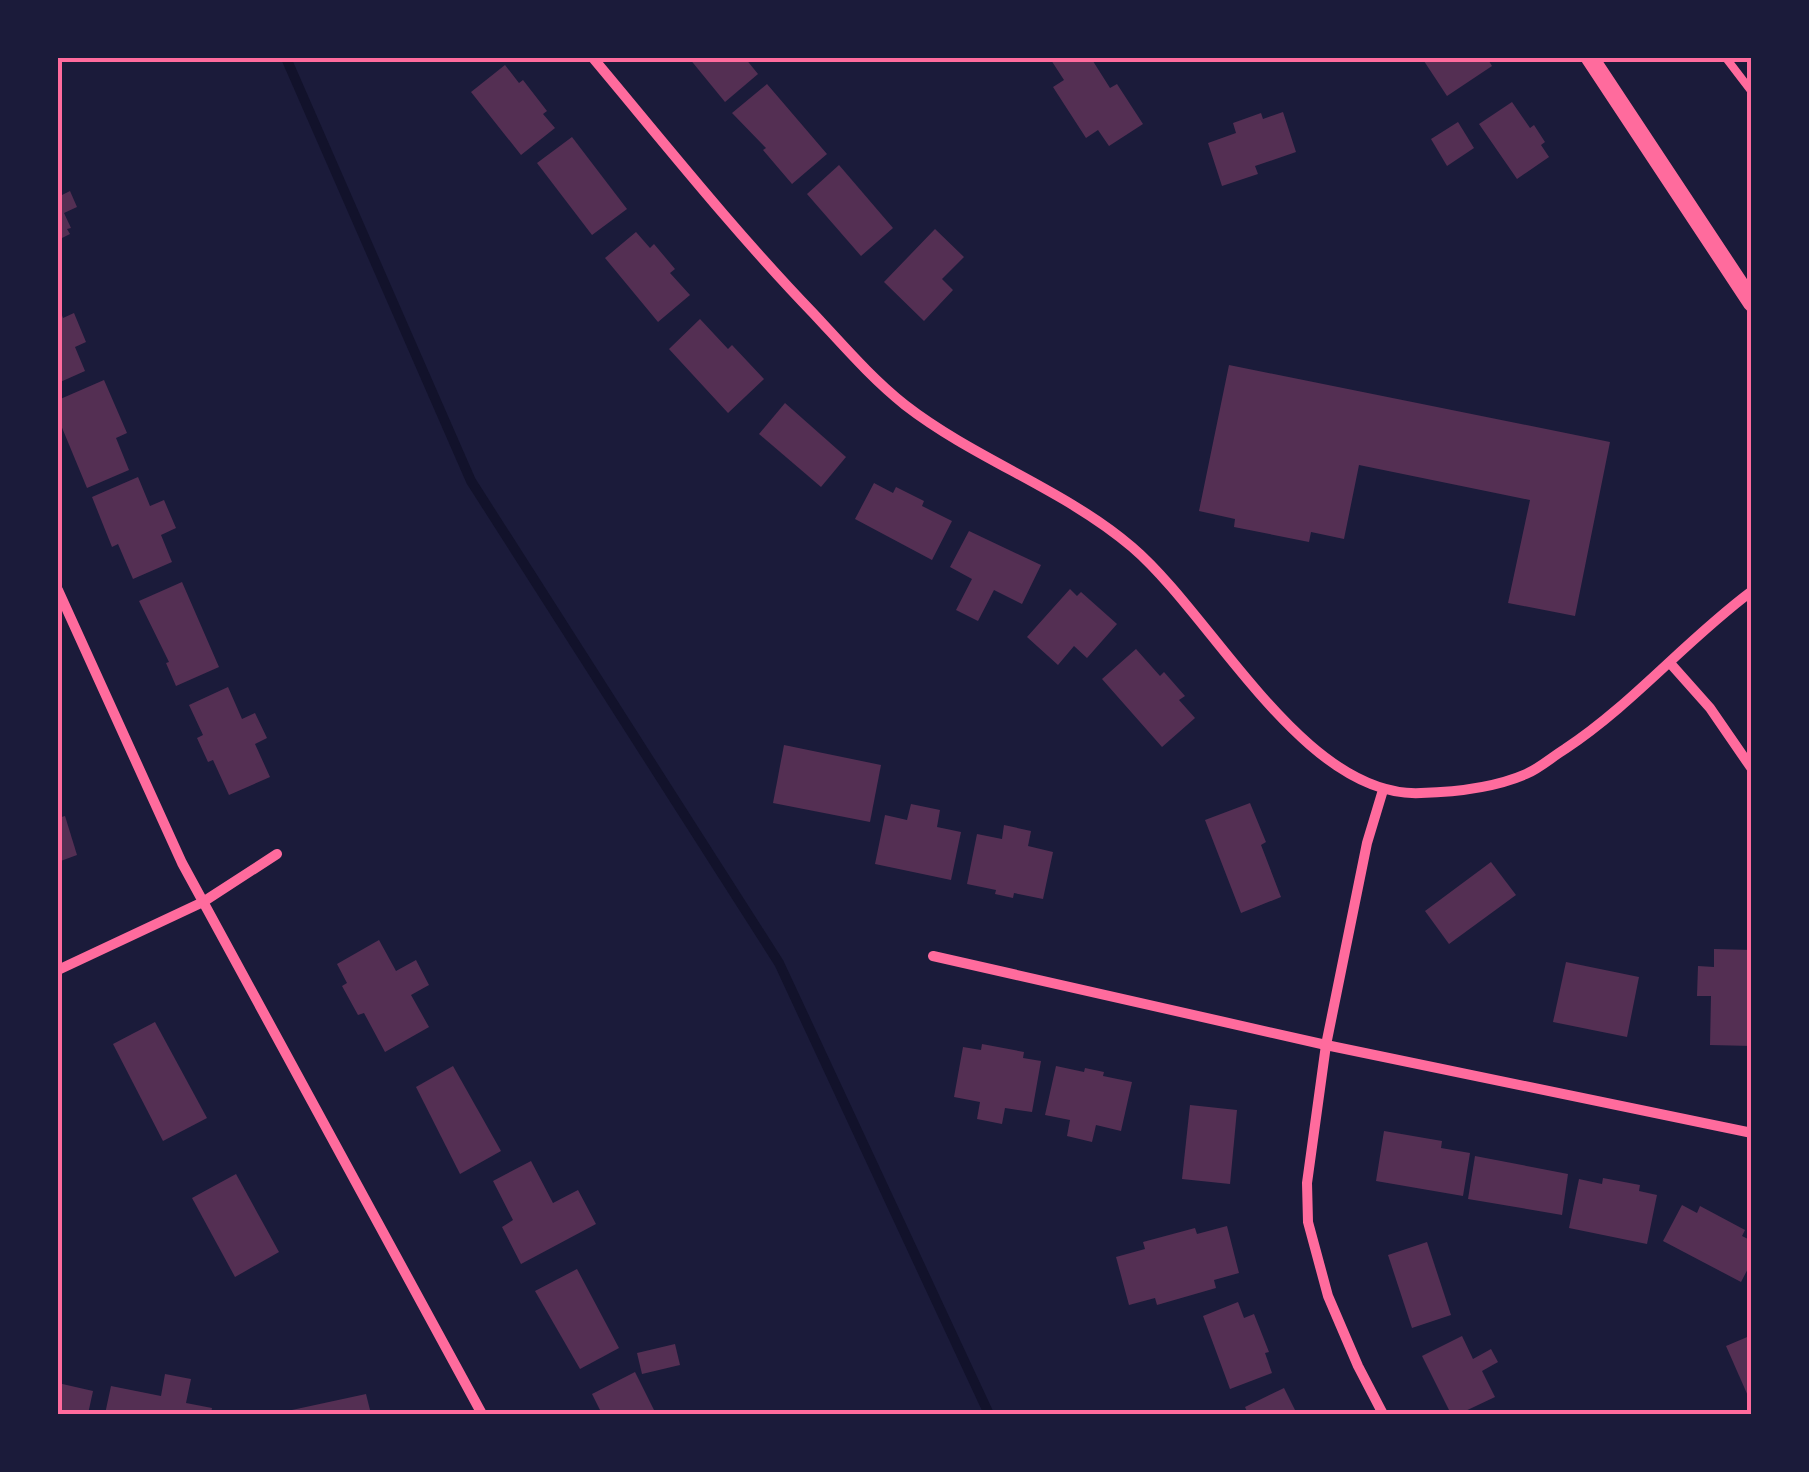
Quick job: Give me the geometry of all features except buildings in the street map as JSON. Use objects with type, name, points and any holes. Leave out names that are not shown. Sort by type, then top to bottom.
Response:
[{"type":"street","points":[[593,58],[720,210],[875,378],[936,427],[1103,524],[1186,602],[1258,691],[1311,748],[1384,790],[1418,794],[1446,791],[1491,785],[1528,773],[1593,731],[1752,591]]},
{"type":"street","points":[[1590,58],[1752,303]]},
{"type":"street","points":[[58,590],[203,902],[482,1414]]},
{"type":"street","points":[[1670,664],[1710,708],[1752,769]]},
{"type":"street","points":[[1383,1414],[1328,1296],[1308,1222],[1308,1184],[1326,1046],[1367,843],[1384,790]]},
{"type":"street","points":[[58,970],[203,902],[276,854]]},
{"type":"street","points":[[933,956],[1326,1046],[1752,1134]]},
{"type":"lane","points":[[1726,58],[1752,92]]},
{"type":"waterway","points":[[286,58],[471,481],[779,963],[989,1414]]}]
